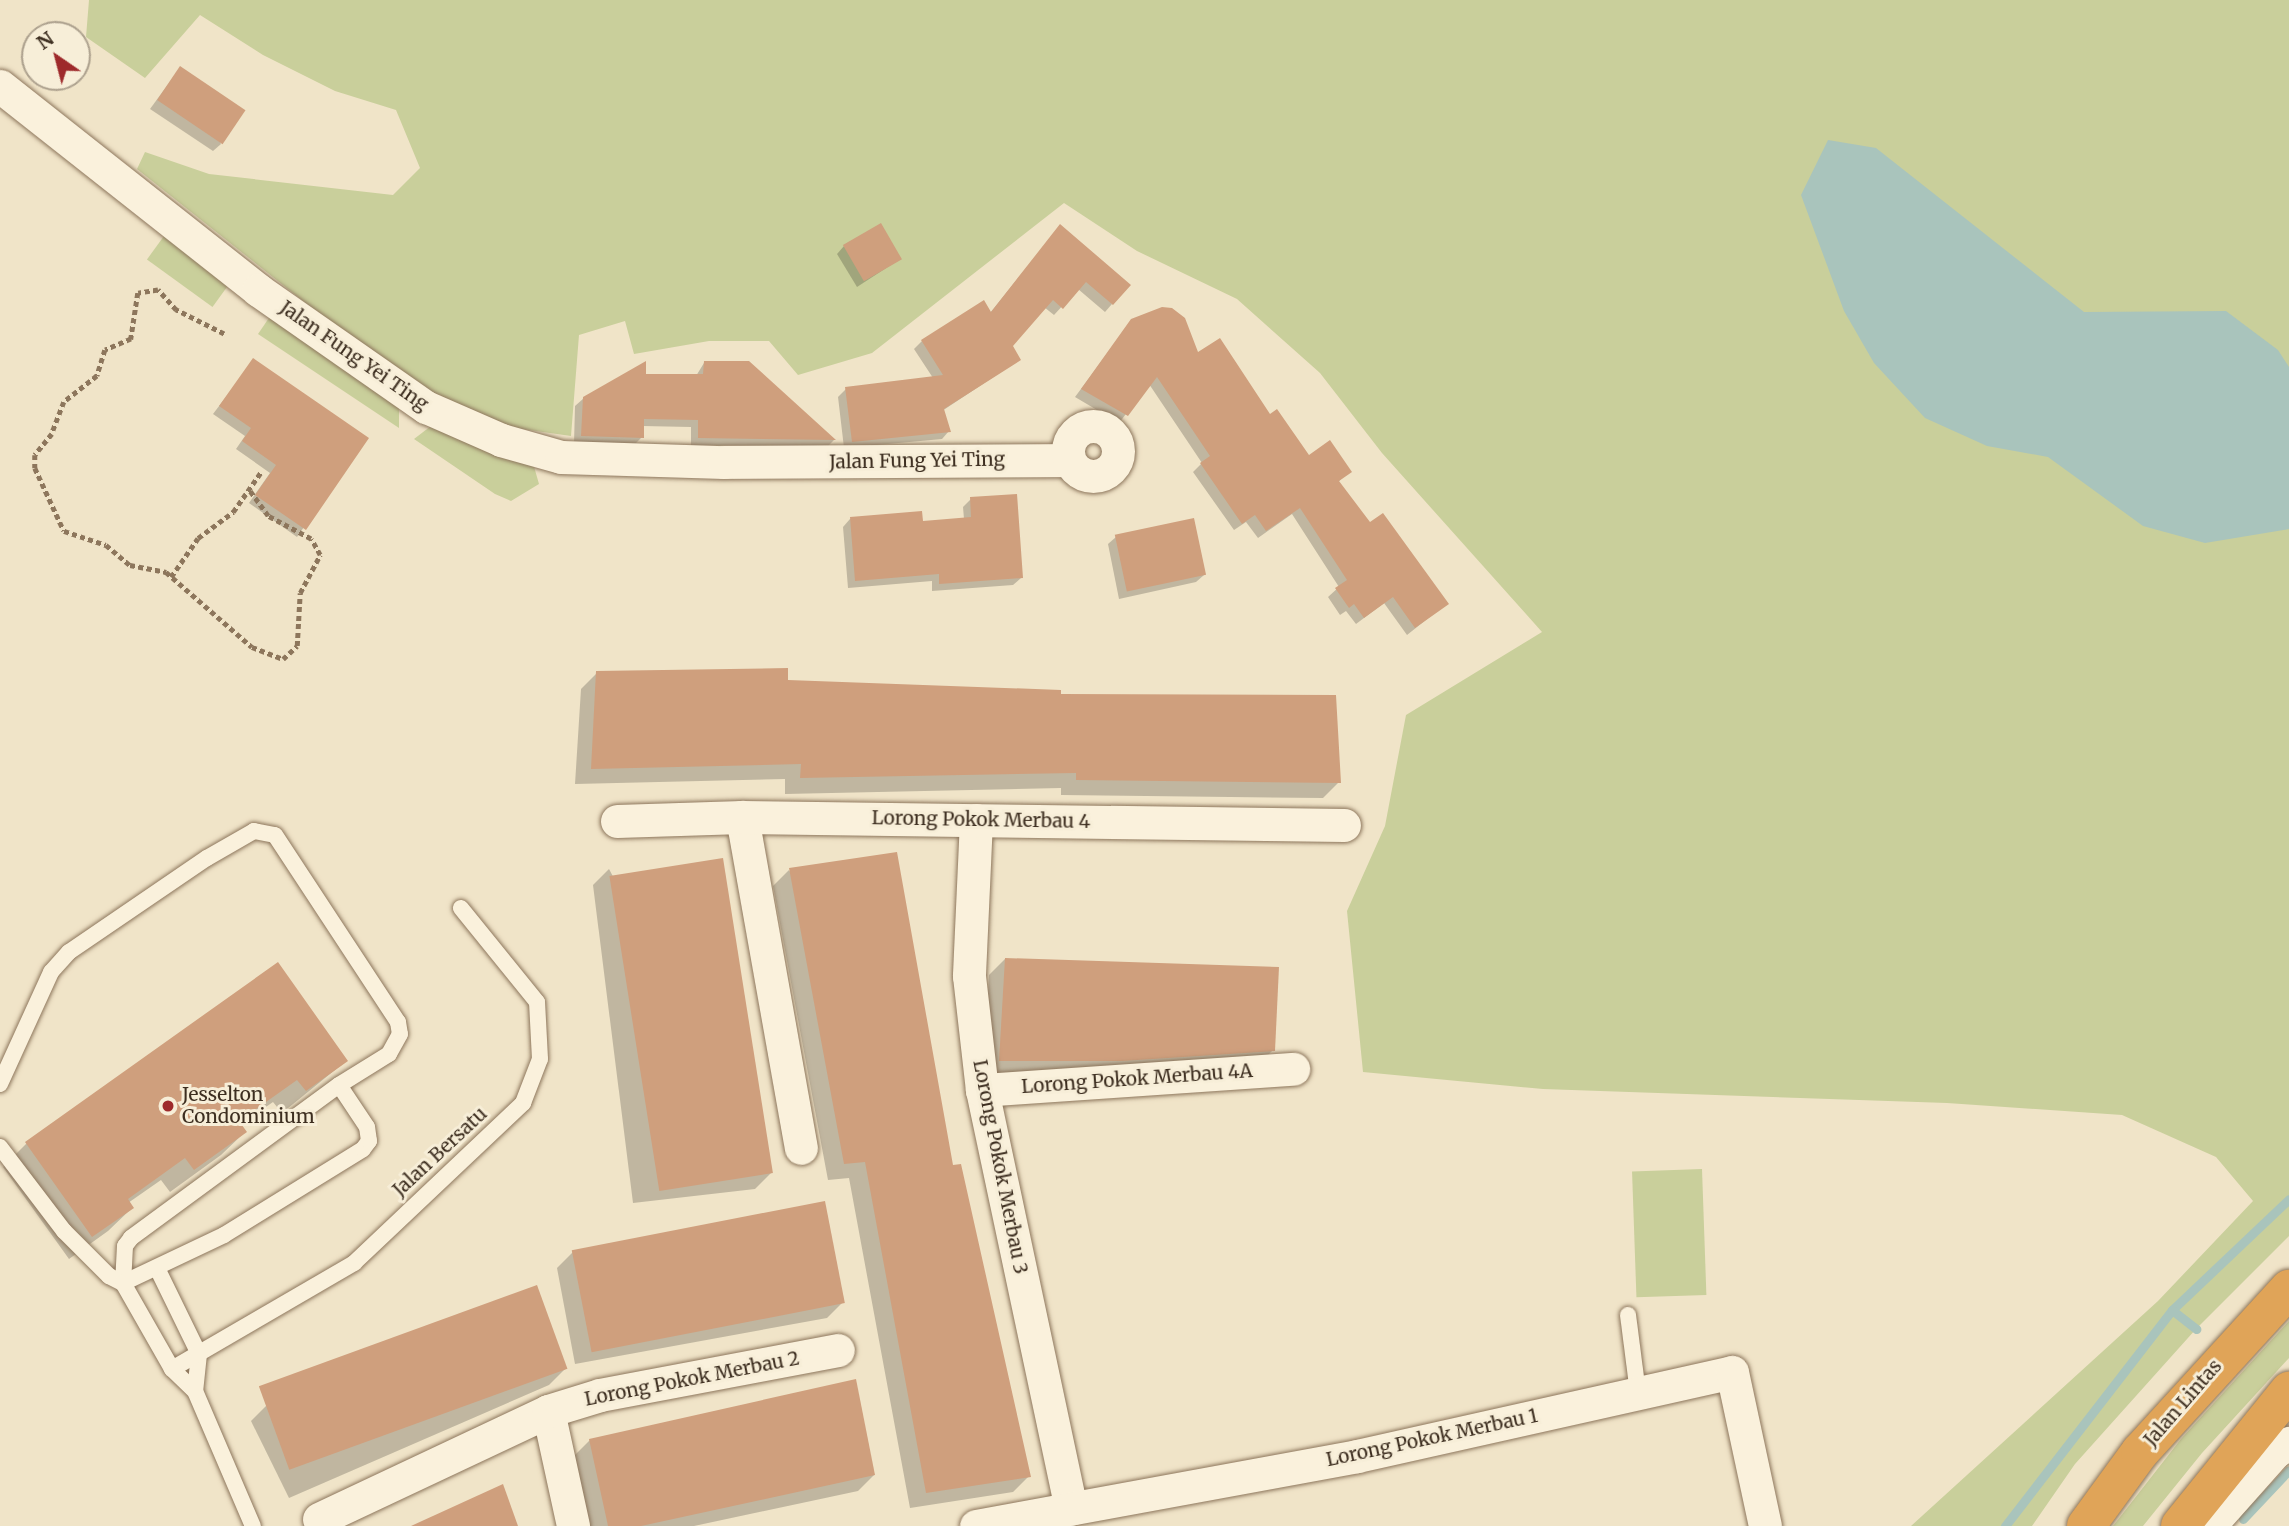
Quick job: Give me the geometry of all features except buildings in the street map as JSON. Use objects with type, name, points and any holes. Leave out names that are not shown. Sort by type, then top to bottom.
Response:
[{"type":"highway","name":"Jalan Lintas","points":[[2086,1526],[2148,1442],[2289,1289]]},
{"type":"highway","points":[[2180,1526],[2289,1391]]},
{"type":"street","name":"Jalan Fung Yei Ting","points":[[0,86],[258,290],[426,407],[501,440],[561,457],[724,462],[1069,460]]},
{"type":"street","name":"Lorong Pokok Merbau 4","points":[[617,821],[742,817],[1344,825]]},
{"type":"street","points":[[742,817],[801,1148]]},
{"type":"street","name":"Lorong Pokok Merbau 3","points":[[976,820],[969,976],[982,1090],[1071,1509]]},
{"type":"street","name":"Lorong Pokok Merbau 4A","points":[[982,1090],[1293,1069]]},
{"type":"street","name":"Lorong Pokok Merbau 2","points":[[319,1519],[548,1411],[600,1395],[838,1350]]},
{"type":"street","name":"Lorong Pokok Merbau 1","points":[[976,1526],[1357,1456],[1732,1372],[1765,1526]]},
{"type":"street","points":[[548,1411],[573,1526]]},
{"type":"street","points":[[2209,1526],[2242,1487],[2289,1443]]},
{"type":"lane","points":[[0,1084],[51,972],[69,952],[207,858],[254,831],[275,835],[398,1022],[400,1034],[389,1054],[339,1085],[131,1238],[125,1246],[123,1283],[172,1369],[195,1391],[253,1526]]},
{"type":"lane","name":"Jalan Bersatu","points":[[172,1369],[354,1263],[523,1103],[540,1059],[537,1002],[461,908]]},
{"type":"lane","points":[[123,1283],[224,1234],[363,1149],[369,1141],[368,1127],[339,1085]]},
{"type":"lane","points":[[0,1147],[64,1231],[109,1276],[123,1283]]},
{"type":"lane","points":[[157,1268],[199,1354],[195,1391]]},
{"type":"lane","points":[[1628,1315],[1638,1393]]},
{"type":"path","points":[[224,334],[176,310],[158,289],[138,293],[131,339],[105,350],[97,376],[64,402],[52,434],[35,455],[36,475],[64,531],[106,545],[130,565],[157,568],[268,657],[283,659],[293,651],[298,637],[300,593],[320,555],[312,539],[268,516],[249,490]]},
{"type":"path","points":[[171,577],[198,538],[233,512],[261,472]]},
{"type":"green space","points":[[89,0],[2289,0],[2289,1236],[2196,1329],[2075,1464],[2032,1526],[1911,1526],[2158,1301],[2253,1201],[2216,1157],[2122,1115],[1947,1103],[1543,1089],[1363,1072],[1347,911],[1385,826],[1406,715],[1542,632],[1382,453],[1320,373],[1237,299],[1137,251],[1064,203],[872,353],[798,375],[769,341],[709,341],[634,354],[625,321],[579,335],[571,436],[495,425],[395,374],[137,169],[145,152],[209,174],[393,195],[420,168],[396,110],[335,91],[263,55],[200,15],[145,78],[91,40],[91,21],[87,21]]},
{"type":"green space","points":[[164,236],[230,284],[212,307],[147,259]]},
{"type":"green space","points":[[271,315],[399,404],[399,428],[258,334]]},
{"type":"green space","points":[[431,426],[485,451],[533,463],[539,484],[511,501],[495,494],[414,439]]},
{"type":"green space","points":[[1702,1169],[1706,1295],[1636,1297],[1632,1171]]},
{"type":"green space","points":[[2289,1321],[2289,1358],[2202,1453],[2143,1526],[2113,1526],[2181,1439]]},
{"type":"water","points":[[1828,140],[1876,148],[2084,312],[2226,311],[2278,350],[2289,367],[2289,529],[2205,543],[2143,526],[2048,457],[1987,446],[1925,418],[1874,363],[1844,311],[1801,195]]},
{"type":"waterway","points":[[2172,1310],[2289,1199]]},
{"type":"waterway","points":[[2005,1526],[2172,1310],[2196,1329]]},
{"type":"waterway","points":[[2243,1519],[2289,1470]]},
{"type":"place","name":"Jesselton Condominium","points":[[168,1106]]}]
